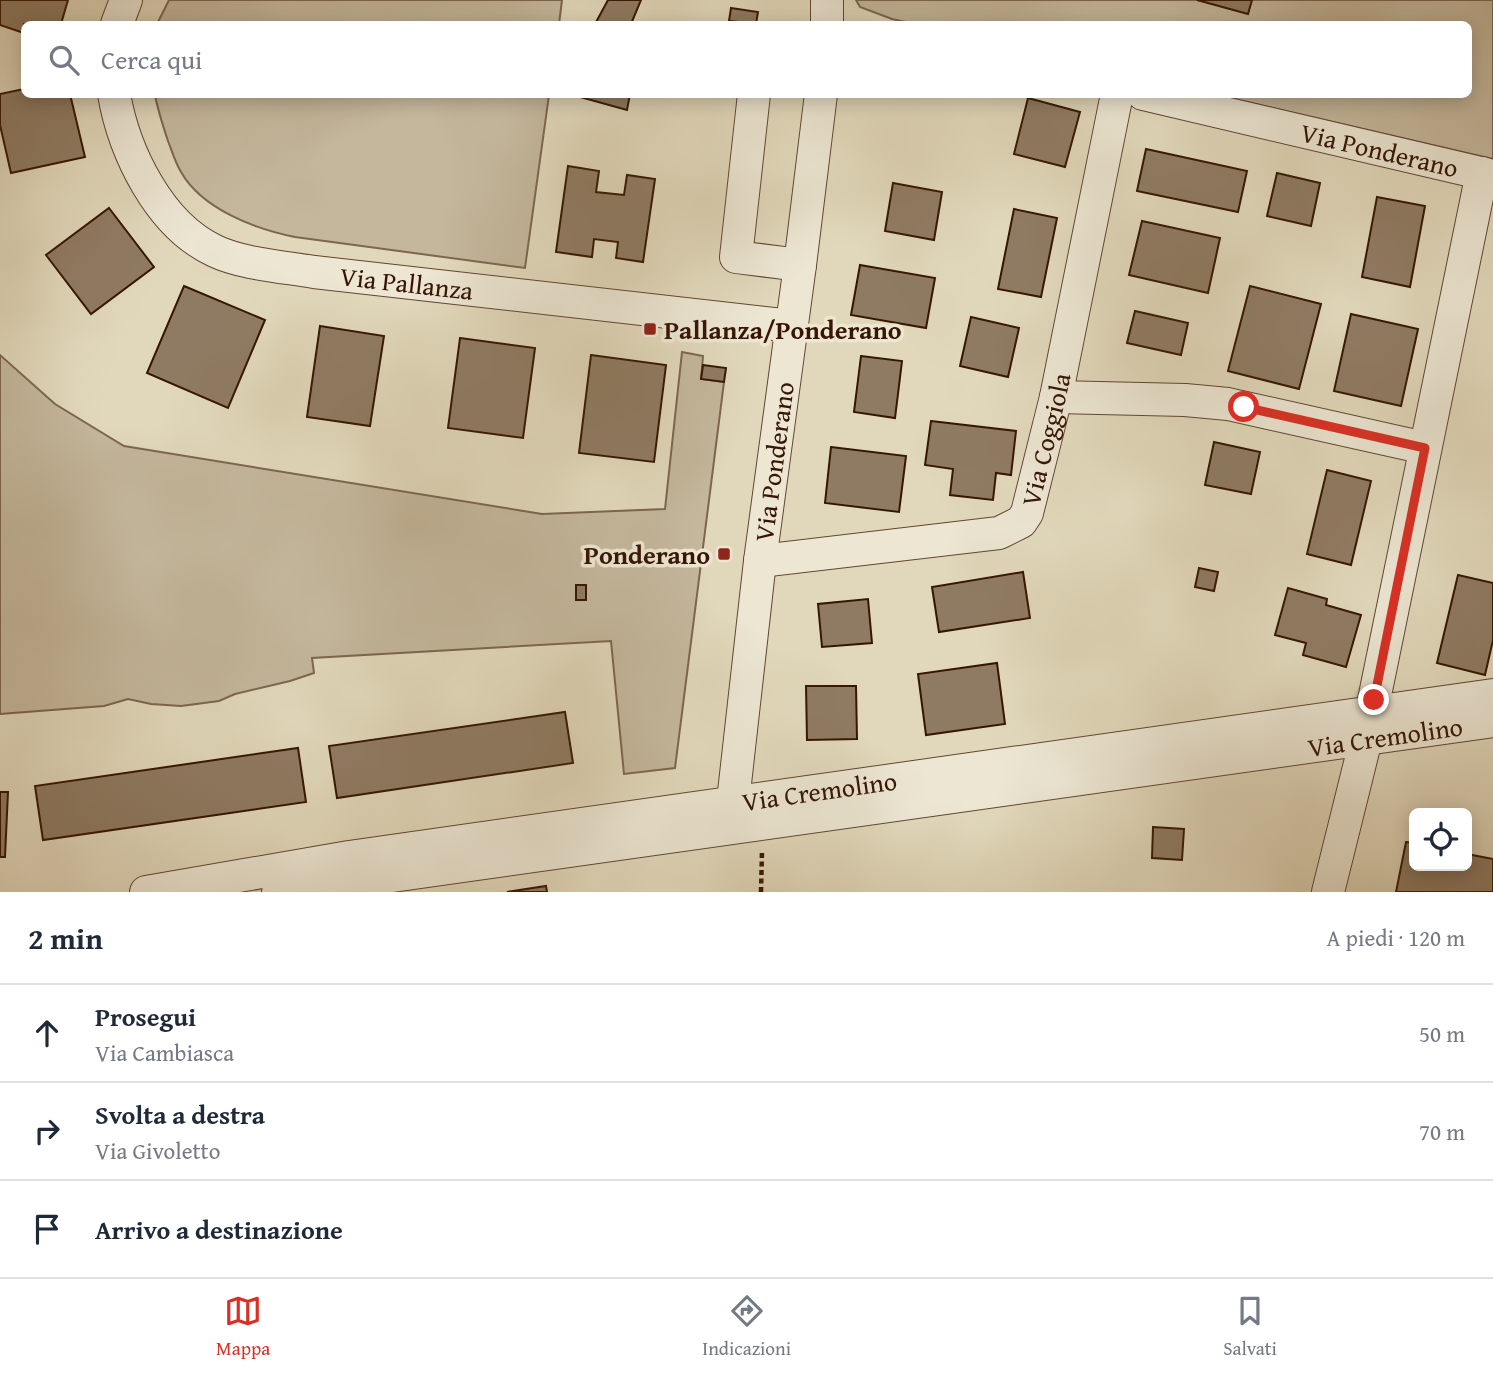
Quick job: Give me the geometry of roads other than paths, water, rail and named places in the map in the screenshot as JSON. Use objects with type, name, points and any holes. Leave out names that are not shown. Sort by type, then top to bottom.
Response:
[{"type":"street","points":[[117,21],[126,0]]},
{"type":"street","name":"Via Pallanza","points":[[115,98],[121,127],[147,185],[169,216],[215,251],[242,259],[314,272],[792,326]]},
{"type":"street","points":[[754,98],[736,257],[800,265]]},
{"type":"street","name":"Via Ponderano","points":[[732,815],[760,561],[821,98]]},
{"type":"street","name":"Via Coggiola","points":[[760,561],[999,533],[1021,522],[1027,513],[1056,397],[1116,98]]},
{"type":"street","name":"Via Ponderano","points":[[1160,98],[1488,174]]},
{"type":"street","points":[[1328,892],[1369,726],[1425,448],[1488,174]]},
{"type":"street","points":[[1056,397],[1185,400],[1228,404],[1425,448]]},
{"type":"street","name":"Via Cremolino","points":[[146,892],[349,857],[732,815],[764,822],[1369,726],[1493,695]]},
{"type":"street","name":"Via Cremolino","points":[[278,892],[732,815],[1369,726],[1493,721]]},
{"type":"place","name":"Pallanza/Ponderano","points":[[650,329]]},
{"type":"place","name":"Ponderano","points":[[724,554]]}]
